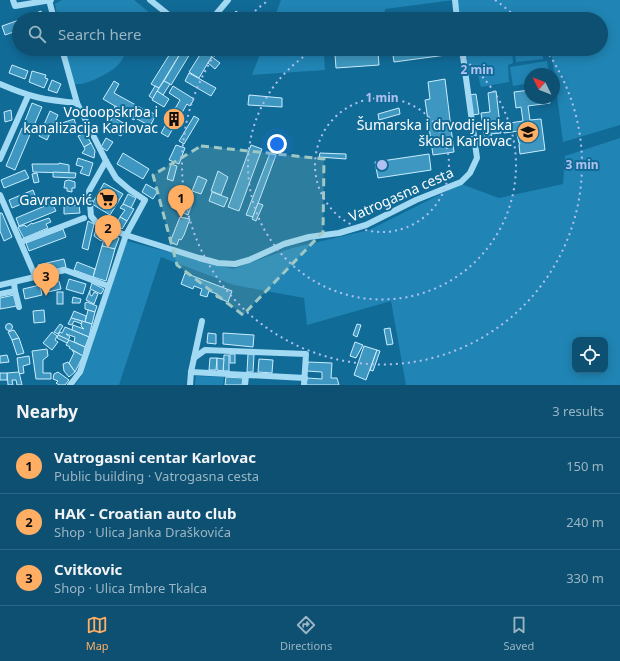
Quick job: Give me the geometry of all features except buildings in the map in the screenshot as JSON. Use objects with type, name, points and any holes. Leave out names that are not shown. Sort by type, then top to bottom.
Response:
[{"type":"street","points":[[13,0],[15,6],[50,0],[53,12]]},
{"type":"street","points":[[150,0],[165,12]]},
{"type":"street","points":[[218,12],[228,0]]},
{"type":"street","points":[[455,0],[456,12]]},
{"type":"street","points":[[64,56],[76,103],[106,162],[116,178],[145,200],[126,235],[80,372],[70,385]]},
{"type":"street","name":"Vatrogasna cesta","points":[[106,162],[89,191],[91,216],[96,222],[106,228],[126,235],[218,263],[235,264],[249,260],[284,244],[309,237],[339,233],[366,225],[416,200],[460,182],[470,173],[477,158],[463,56]]},
{"type":"street","points":[[0,84],[28,96],[46,100],[76,103]]},
{"type":"street","points":[[0,159],[28,96]]},
{"type":"street","points":[[0,195],[36,278]]},
{"type":"street","points":[[21,242],[84,218]]},
{"type":"street","points":[[0,285],[36,278],[65,270],[108,286]]},
{"type":"street","points":[[14,283],[19,307]]},
{"type":"street","points":[[0,294],[16,291]]},
{"type":"street","points":[[190,385],[191,372],[202,321]]},
{"type":"street","points":[[191,372],[304,382],[306,354],[205,350],[194,358]]},
{"type":"street","points":[[245,385],[246,376]]},
{"type":"highlighted area","points":[[201,146],[324,159],[323,232],[243,315],[177,265],[153,175]]},
{"type":"shaded area","points":[[62,0],[134,0],[149,12],[57,12],[55,4]]},
{"type":"shaded area","points":[[281,0],[454,0],[385,9],[385,12],[277,12]]},
{"type":"shaded area","points":[[457,0],[620,0],[620,125],[563,142],[558,104],[560,104],[560,68],[553,68],[552,56],[608,56],[608,12],[459,12]]},
{"type":"shaded area","points":[[67,56],[124,56],[110,72],[83,84],[73,83]]},
{"type":"shaded area","points":[[259,56],[324,56],[325,70],[252,75]]},
{"type":"shaded area","points":[[466,56],[512,56],[513,63],[508,65],[509,82],[481,87],[478,75],[469,76]]},
{"type":"shaded area","points":[[515,56],[543,56],[543,59],[516,62]]},
{"type":"shaded area","points":[[547,61],[548,68],[524,68],[524,84],[513,86],[510,67]]},
{"type":"shaded area","points":[[620,138],[620,385],[406,385],[391,301],[307,325],[304,298],[234,285],[161,257],[119,385],[75,385],[81,377],[127,241],[233,269],[292,248],[369,230],[461,184],[499,198],[563,184],[565,156]]},
{"type":"shaded area","points":[[196,376],[224,377],[223,385],[195,385]]},
{"type":"place","name":"Vodoopskrba i kanalizacija Karlovac","points":[[174,119]]},
{"type":"place","name":"Šumarska i drvodjeljska škola Karlovac","points":[[528,132]]},
{"type":"place","name":"Gavranović","points":[[107,199]]},
{"type":"place","name":"Vatrogasni centar Karlovac","points":[[181,218]]},
{"type":"place","name":"HAK - Croatian auto club","points":[[108,248]]},
{"type":"place","name":"Cvitkovic","points":[[46,296]]}]
